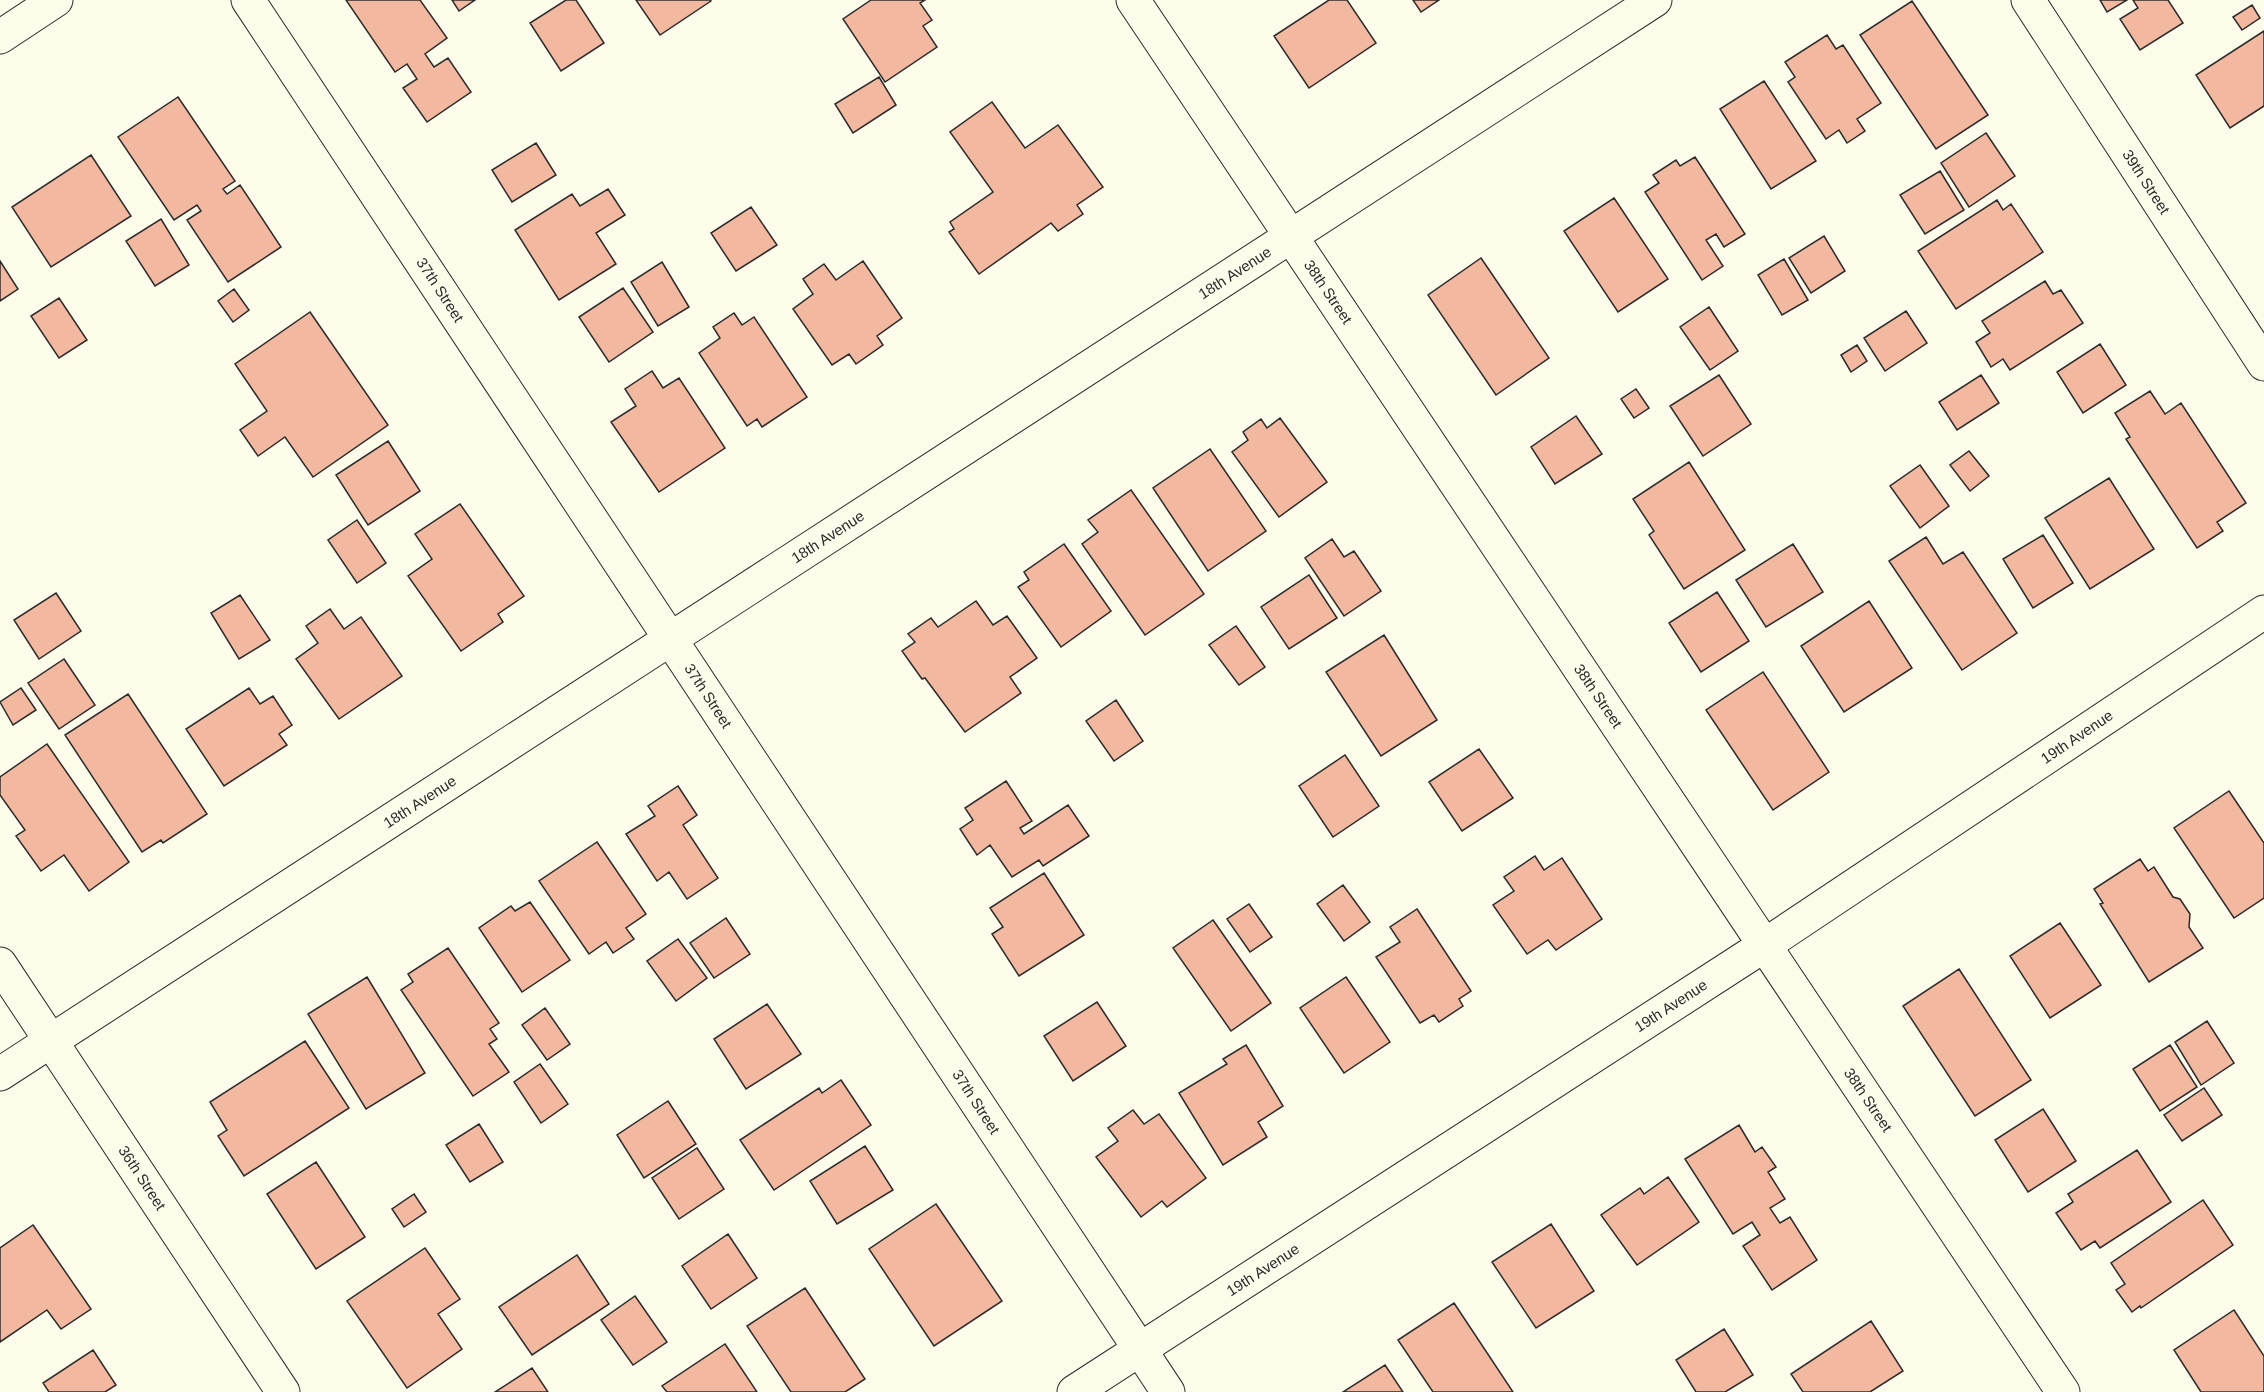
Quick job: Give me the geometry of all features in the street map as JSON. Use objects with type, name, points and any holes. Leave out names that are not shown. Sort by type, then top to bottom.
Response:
[{"type":"street","points":[[0,37],[56,0]]},
{"type":"street","name":"37th Street","points":[[248,0],[1167,1392]]},
{"type":"street","name":"38th Street","points":[[1133,0],[2063,1392]]},
{"type":"street","name":"18th Avenue","points":[[0,1074],[1655,0]]},
{"type":"street","name":"39th Street","points":[[2028,0],[2264,364]]},
{"type":"street","name":"19th Avenue","points":[[1074,1392],[1765,945],[2264,612]]},
{"type":"street","name":"36th Street","points":[[0,964],[283,1392]]},
{"type":"building","points":[[346,0],[420,0],[447,38],[425,54],[434,67],[448,58],[471,92],[427,122],[403,88],[417,79],[407,64],[395,72]]},
{"type":"building","points":[[452,0],[475,0],[459,11]]},
{"type":"building","points":[[566,0],[576,0],[604,43],[561,71],[530,23]]},
{"type":"building","points":[[636,0],[710,0],[711,1],[660,35]]},
{"type":"building","points":[[871,0],[925,0],[920,3],[932,20],[923,26],[937,47],[885,82],[843,19]]},
{"type":"building","points":[[1329,0],[1347,0],[1376,43],[1309,88],[1274,36]]},
{"type":"building","points":[[1413,0],[1439,0],[1421,12]]},
{"type":"building","points":[[2100,0],[2127,0],[2107,12]]},
{"type":"building","points":[[2133,0],[2168,0],[2183,23],[2140,50],[2120,19],[2138,8]]},
{"type":"building","points":[[1912,1],[1988,115],[1936,149],[1860,35]]},
{"type":"building","points":[[2252,5],[2260,18],[2242,30],[2233,17]]},
{"type":"building","points":[[2264,31],[2264,106],[2230,128],[2196,75]]},
{"type":"building","points":[[1827,35],[1836,49],[1843,45],[1881,103],[1857,119],[1865,131],[1847,143],[1839,130],[1826,139],[1788,82],[1795,77],[1785,62]]},
{"type":"building","points":[[879,77],[896,105],[853,133],[835,104]]},
{"type":"building","points":[[1764,81],[1816,161],[1771,189],[1720,109]]},
{"type":"building","points":[[178,97],[235,181],[223,189],[227,194],[240,185],[281,247],[228,282],[187,220],[201,211],[197,205],[174,220],[118,137]]},
{"type":"building","points":[[992,102],[1025,148],[1058,125],[1103,187],[1077,205],[1083,214],[1058,231],[1051,223],[979,274],[949,232],[954,229],[950,222],[993,192],[950,132]]},
{"type":"building","points":[[1986,133],[2015,176],[1969,207],[1941,163]]},
{"type":"building","points":[[536,143],[556,175],[512,202],[492,170]]},
{"type":"building","points":[[91,155],[131,216],[51,267],[12,207]]},
{"type":"building","points":[[1695,157],[1745,234],[1724,247],[1716,234],[1706,240],[1723,266],[1702,280],[1645,192],[1659,183],[1653,175],[1676,160],[1680,166]]},
{"type":"building","points":[[1940,171],[1964,210],[1925,234],[1900,195]]},
{"type":"building","points":[[608,189],[625,215],[596,233],[616,264],[559,300],[515,230],[572,194],[580,206]]},
{"type":"building","points":[[1614,198],[1668,279],[1618,312],[1564,231]]},
{"type":"building","points":[[1997,200],[2003,210],[2011,204],[2043,252],[1956,309],[1918,251]]},
{"type":"building","points":[[751,207],[777,245],[736,271],[711,233]]},
{"type":"building","points":[[161,219],[189,265],[155,286],[126,241]]},
{"type":"building","points":[[1824,236],[1845,271],[1811,293],[1789,258]]},
{"type":"building","points":[[1481,258],[1549,358],[1496,395],[1428,295]]},
{"type":"building","points":[[1784,259],[1808,300],[1782,315],[1758,275]]},
{"type":"building","points":[[0,261],[18,289],[0,301]]},
{"type":"building","points":[[863,261],[902,318],[877,336],[883,345],[856,364],[849,354],[832,365],[793,309],[813,294],[803,279],[824,264],[836,280]]},
{"type":"building","points":[[662,262],[689,307],[658,326],[631,282]]},
{"type":"building","points":[[2045,281],[2053,294],[2061,290],[2083,323],[2010,370],[2003,359],[1991,367],[1976,342],[1990,333],[1982,321]]},
{"type":"building","points":[[623,288],[653,332],[609,362],[579,317]]},
{"type":"building","points":[[234,289],[249,310],[233,322],[218,301]]},
{"type":"building","points":[[59,298],[87,340],[59,358],[31,316]]},
{"type":"building","points":[[1709,307],[1738,351],[1710,370],[1680,327]]},
{"type":"building","points":[[1906,311],[1927,343],[1885,371],[1864,338]]},
{"type":"building","points":[[310,312],[388,425],[313,477],[285,437],[258,456],[240,430],[267,411],[235,364]]},
{"type":"building","points":[[734,313],[742,325],[754,317],[807,397],[762,427],[757,419],[747,426],[699,353],[720,338],[713,327]]},
{"type":"building","points":[[2100,344],[2126,385],[2083,413],[2057,372]]},
{"type":"building","points":[[1857,345],[1867,361],[1851,372],[1841,355]]},
{"type":"building","points":[[652,371],[663,388],[679,378],[725,448],[659,492],[611,422],[636,406],[625,389]]},
{"type":"building","points":[[1719,375],[1751,424],[1703,456],[1670,406]]},
{"type":"building","points":[[1981,375],[1999,403],[1957,430],[1939,402]]},
{"type":"building","points":[[1636,389],[1649,408],[1634,418],[1621,399]]},
{"type":"building","points":[[2150,391],[2165,414],[2181,403],[2246,503],[2217,522],[2223,531],[2197,548],[2126,439],[2130,437],[2115,413]]},
{"type":"building","points":[[1576,416],[1602,454],[1555,484],[1531,447]]},
{"type":"building","points":[[1280,418],[1327,482],[1279,517],[1232,452],[1248,440],[1243,432],[1261,419],[1267,428]]},
{"type":"building","points":[[388,441],[420,491],[368,525],[336,475]]},
{"type":"building","points":[[1210,449],[1266,531],[1208,571],[1153,488]]},
{"type":"building","points":[[1969,451],[1989,476],[1970,491],[1950,465]]},
{"type":"building","points":[[1689,462],[1745,550],[1684,589],[1649,535],[1654,531],[1633,499]]},
{"type":"building","points":[[1920,465],[1949,506],[1920,528],[1890,486]]},
{"type":"building","points":[[2109,478],[2154,549],[2090,589],[2045,518]]},
{"type":"building","points":[[1131,490],[1204,594],[1145,635],[1082,544],[1098,532],[1088,520]]},
{"type":"building","points":[[460,504],[524,596],[498,614],[503,622],[461,651],[408,576],[432,559],[415,534]]},
{"type":"building","points":[[357,520],[386,563],[357,583],[328,540]]},
{"type":"building","points":[[2043,535],[2073,583],[2033,608],[2003,559]]},
{"type":"building","points":[[1926,537],[1943,564],[1963,552],[2017,633],[1962,670],[1889,561]]},
{"type":"building","points":[[1332,539],[1344,557],[1354,551],[1381,591],[1344,616],[1305,558]]},
{"type":"building","points":[[1064,544],[1111,611],[1061,647],[1018,587],[1029,580],[1024,572]]},
{"type":"building","points":[[1793,544],[1823,592],[1766,627],[1736,580]]},
{"type":"building","points":[[1309,575],[1337,618],[1289,649],[1261,607]]},
{"type":"building","points":[[1717,592],[1749,641],[1701,672],[1669,623]]},
{"type":"building","points":[[56,593],[81,631],[39,659],[14,620]]},
{"type":"building","points":[[240,595],[270,640],[239,659],[211,613]]},
{"type":"building","points":[[976,601],[993,625],[1007,616],[1037,658],[1010,677],[1021,693],[965,732],[902,651],[915,642],[908,634],[931,618],[938,627]]},
{"type":"building","points":[[1869,601],[1912,668],[1844,712],[1801,646]]},
{"type":"building","points":[[330,609],[344,629],[361,617],[402,676],[339,719],[296,659],[318,643],[306,626]]},
{"type":"building","points":[[1236,626],[1265,667],[1239,685],[1209,645]]},
{"type":"building","points":[[1384,635],[1437,720],[1381,756],[1326,672]]},
{"type":"building","points":[[64,659],[95,705],[59,729],[28,683]]},
{"type":"building","points":[[1763,672],[1829,772],[1773,810],[1706,710]]},
{"type":"building","points":[[21,688],[36,710],[13,725],[0,702]]},
{"type":"building","points":[[249,688],[260,704],[273,696],[292,725],[279,734],[287,745],[224,786],[186,729]]},
{"type":"building","points":[[128,694],[207,814],[163,843],[161,840],[142,852],[65,735]]},
{"type":"building","points":[[1116,700],[1143,741],[1114,761],[1086,721]]},
{"type":"building","points":[[47,744],[129,862],[89,891],[64,855],[41,871],[16,836],[25,830],[0,795],[0,777]]},
{"type":"building","points":[[1479,749],[1513,798],[1462,831],[1429,782]]},
{"type":"building","points":[[1345,755],[1379,806],[1333,837],[1299,786]]},
{"type":"building","points":[[1006,781],[1032,821],[1020,828],[1024,834],[1068,805],[1089,836],[1043,866],[1039,860],[1012,877],[990,845],[977,855],[960,829],[973,820],[965,808]]},
{"type":"building","points":[[678,786],[697,815],[683,825],[718,878],[687,899],[669,872],[657,881],[626,834],[655,816],[648,806]]},
{"type":"building","points":[[2229,791],[2264,843],[2264,898],[2234,918],[2174,828]]},
{"type":"building","points":[[597,842],[646,914],[626,928],[634,939],[613,953],[606,942],[589,954],[539,881]]},
{"type":"building","points":[[1535,856],[1544,870],[1562,858],[1602,919],[1556,950],[1548,940],[1527,954],[1493,905],[1514,891],[1504,877]]},
{"type":"building","points":[[2140,859],[2148,871],[2154,867],[2173,897],[2180,899],[2190,914],[2189,927],[2203,948],[2149,982],[2100,904],[2103,903],[2094,889]]},
{"type":"building","points":[[1044,873],[1084,935],[1019,976],[992,934],[1003,927],[990,908]]},
{"type":"building","points":[[1343,885],[1370,922],[1344,941],[1317,904]]},
{"type":"building","points":[[530,902],[570,960],[522,992],[479,928],[511,906],[515,911]]},
{"type":"building","points":[[1249,904],[1272,937],[1250,952],[1227,919]]},
{"type":"building","points":[[1417,909],[1471,991],[1459,999],[1463,1006],[1439,1022],[1434,1015],[1420,1023],[1376,957],[1400,942],[1390,927]]},
{"type":"building","points":[[726,918],[750,954],[714,978],[690,943]]},
{"type":"building","points":[[1213,920],[1271,1003],[1231,1031],[1173,948]]},
{"type":"building","points":[[2060,923],[2101,985],[2050,1018],[2010,956]]},
{"type":"building","points":[[678,939],[707,978],[676,1001],[647,961]]},
{"type":"building","points":[[448,948],[499,1023],[490,1029],[497,1039],[489,1044],[509,1072],[473,1096],[401,990],[413,982],[408,974]]},
{"type":"building","points":[[1959,969],[2031,1080],[1975,1116],[1903,1006]]},
{"type":"building","points":[[367,977],[425,1073],[366,1109],[308,1014]]},
{"type":"building","points":[[1346,977],[1390,1042],[1344,1073],[1300,1008]]},
{"type":"building","points":[[1097,1002],[1126,1046],[1073,1081],[1044,1036]]},
{"type":"building","points":[[767,1004],[801,1054],[746,1089],[714,1039]]},
{"type":"building","points":[[545,1008],[570,1044],[547,1060],[522,1025]]},
{"type":"building","points":[[2207,1021],[2234,1063],[2201,1085],[2175,1042]]},
{"type":"building","points":[[305,1041],[349,1108],[244,1176],[218,1136],[227,1130],[210,1102]]},
{"type":"building","points":[[1246,1045],[1283,1106],[1258,1122],[1267,1137],[1223,1165],[1179,1093],[1227,1064],[1223,1059]]},
{"type":"building","points":[[2170,1045],[2197,1087],[2160,1111],[2133,1069]]},
{"type":"building","points":[[540,1064],[568,1104],[541,1123],[514,1082]]},
{"type":"building","points":[[841,1080],[871,1125],[774,1190],[740,1140],[819,1088],[822,1093]]},
{"type":"building","points":[[2204,1088],[2222,1115],[2182,1141],[2164,1115]]},
{"type":"building","points":[[668,1101],[696,1144],[644,1178],[617,1135]]},
{"type":"building","points":[[2043,1109],[2076,1161],[2028,1192],[1995,1140]]},
{"type":"building","points":[[1133,1110],[1144,1124],[1159,1114],[1206,1178],[1167,1207],[1162,1201],[1141,1217],[1096,1157],[1118,1141],[1108,1128]]},
{"type":"building","points":[[479,1124],[503,1162],[470,1182],[446,1145]]},
{"type":"building","points":[[1739,1125],[1755,1152],[1762,1147],[1776,1167],[1768,1172],[1785,1199],[1770,1208],[1780,1223],[1790,1217],[1817,1260],[1772,1290],[1743,1246],[1760,1235],[1752,1222],[1733,1234],[1685,1159]]},
{"type":"building","points":[[865,1146],[893,1190],[837,1224],[810,1181]]},
{"type":"building","points":[[697,1148],[724,1189],[679,1219],[652,1178]]},
{"type":"building","points":[[2137,1150],[2171,1202],[2100,1248],[2095,1241],[2081,1250],[2056,1213],[2073,1202],[2068,1194]]},
{"type":"building","points":[[316,1162],[365,1237],[316,1269],[267,1194]]},
{"type":"building","points":[[1668,1177],[1699,1222],[1637,1265],[1601,1215],[1640,1188],[1644,1194]]},
{"type":"building","points":[[414,1194],[426,1212],[404,1227],[392,1209]]},
{"type":"building","points":[[2203,1200],[2233,1245],[2132,1312],[2116,1290],[2125,1284],[2111,1263]]},
{"type":"building","points":[[936,1204],[1002,1301],[934,1346],[869,1249]]},
{"type":"building","points":[[1551,1224],[1594,1291],[1536,1328],[1492,1262]]},
{"type":"building","points":[[33,1225],[91,1309],[61,1329],[47,1310],[0,1342],[0,1248]]},
{"type":"building","points":[[728,1234],[757,1278],[711,1309],[682,1266]]},
{"type":"building","points":[[425,1248],[460,1299],[438,1314],[462,1349],[407,1388],[347,1301]]},
{"type":"building","points":[[577,1255],[609,1304],[532,1355],[499,1307]]},
{"type":"building","points":[[805,1288],[865,1379],[845,1392],[791,1392],[747,1326]]},
{"type":"building","points":[[635,1296],[667,1342],[633,1365],[601,1320]]},
{"type":"building","points":[[1454,1303],[1513,1392],[1433,1392],[1398,1340]]},
{"type":"building","points":[[2234,1310],[2264,1356],[2264,1392],[2201,1392],[2174,1350]]},
{"type":"building","points":[[1871,1321],[1903,1371],[1870,1392],[1803,1392],[1791,1374]]},
{"type":"building","points":[[1724,1329],[1753,1375],[1725,1392],[1696,1392],[1676,1360]]},
{"type":"building","points":[[725,1344],[757,1392],[667,1392],[662,1386]]},
{"type":"building","points":[[93,1350],[116,1385],[105,1392],[49,1392],[43,1383]]},
{"type":"building","points":[[1385,1365],[1403,1392],[1343,1392]]},
{"type":"building","points":[[532,1368],[548,1392],[495,1392]]}]
